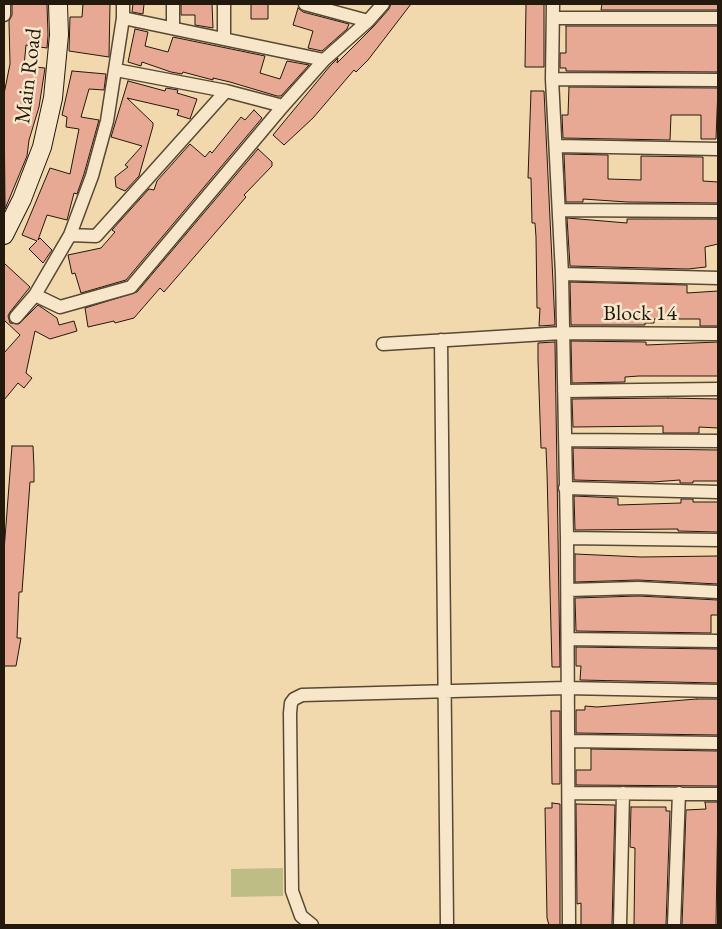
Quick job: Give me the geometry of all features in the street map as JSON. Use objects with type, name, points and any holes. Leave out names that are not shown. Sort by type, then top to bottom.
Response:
[{"type":"street","points":[[4,4],[4,15]]},
{"type":"street","name":"Main Road","points":[[4,235],[22,199],[42,147],[53,98],[59,35],[58,4]]},
{"type":"street","points":[[16,317],[35,295],[70,235],[92,176],[106,121],[116,70],[123,4]]},
{"type":"street","points":[[173,4],[173,28]]},
{"type":"street","points":[[224,4],[224,39]]},
{"type":"street","points":[[305,4],[368,21]]},
{"type":"street","points":[[35,295],[60,307],[131,287],[283,106],[324,60],[368,21],[383,4]]},
{"type":"street","points":[[553,4],[552,79],[562,274],[568,590],[566,688],[570,925]]},
{"type":"street","points":[[123,18],[324,60]]},
{"type":"street","points":[[552,18],[718,18]]},
{"type":"street","points":[[116,70],[226,91],[283,106]]},
{"type":"street","points":[[552,79],[718,80]]},
{"type":"street","points":[[70,235],[96,236],[226,91]]},
{"type":"street","points":[[556,146],[718,149]]},
{"type":"street","points":[[559,210],[718,211]]},
{"type":"street","points":[[562,274],[718,278]]},
{"type":"street","name":"Block 14","points":[[383,344],[562,333],[718,334]]},
{"type":"street","points":[[441,340],[447,925]]},
{"type":"street","points":[[564,391],[718,389]]},
{"type":"street","points":[[565,440],[718,441]]},
{"type":"street","points":[[565,488],[718,492]]},
{"type":"street","points":[[567,538],[718,540]]},
{"type":"street","points":[[568,590],[638,588],[718,592]]},
{"type":"street","points":[[568,639],[718,641]]},
{"type":"street","points":[[312,925],[298,921],[292,891],[291,703],[302,695],[566,688],[718,691]]},
{"type":"street","points":[[568,741],[718,743]]},
{"type":"street","points":[[568,793],[718,794]]},
{"type":"street","points":[[620,925],[623,793]]},
{"type":"street","points":[[674,925],[679,794]]},
{"type":"shaded area","points":[[283,868],[283,896],[231,897],[231,869]]},
{"type":"building","points":[[12,4],[47,4],[48,35],[47,48],[26,45],[24,66],[45,68],[39,107],[29,140],[27,156],[5,209],[4,94],[10,64],[9,21],[12,15]]},
{"type":"building","points":[[83,4],[110,4],[109,57],[69,51],[70,17],[82,17]]},
{"type":"building","points":[[133,4],[144,4],[143,14],[132,12]]},
{"type":"building","points":[[181,4],[212,4],[213,28],[195,25],[195,15],[181,15]]},
{"type":"building","points":[[251,4],[268,4],[268,19],[251,19]]},
{"type":"building","points":[[391,4],[411,4],[368,60],[356,72],[354,70],[313,118],[284,145],[273,135],[330,66],[338,58],[337,63],[374,26]]},
{"type":"building","points":[[526,4],[544,4],[544,67],[525,67]]},
{"type":"building","points":[[602,4],[718,4],[718,10],[601,10]]},
{"type":"building","points":[[298,8],[303,12],[349,24],[347,29],[322,51],[308,48],[313,31],[293,25]]},
{"type":"building","points":[[566,26],[718,26],[718,72],[566,71],[566,68],[560,68],[560,53],[566,53]]},
{"type":"building","points":[[135,29],[148,32],[145,46],[168,52],[173,37],[265,56],[260,73],[280,79],[287,61],[309,65],[281,96],[277,96],[213,78],[213,80],[183,72],[182,74],[171,72],[142,62],[141,66],[128,62]]},
{"type":"building","points":[[72,71],[106,74],[104,90],[89,89],[81,117],[99,120],[84,174],[77,194],[74,193],[67,220],[47,215],[38,240],[40,238],[52,250],[43,263],[29,249],[37,241],[22,235],[50,168],[70,174],[79,129],[66,127],[67,117],[62,115]]},
{"type":"building","points":[[128,81],[165,91],[166,88],[178,90],[177,93],[197,99],[190,119],[177,115],[179,110],[127,98],[153,123],[153,126],[139,176],[125,191],[116,187],[115,177],[128,167],[125,165],[142,146],[111,137]]},
{"type":"building","points":[[569,87],[718,88],[716,139],[701,139],[701,115],[671,115],[670,140],[563,138],[562,115],[568,115]]},
{"type":"building","points":[[531,91],[544,91],[555,325],[539,326],[540,308],[537,308],[536,237],[535,223],[532,223],[531,178],[528,178]]},
{"type":"building","points":[[254,110],[262,118],[126,280],[81,293],[75,273],[72,274],[68,255],[101,248],[115,232],[112,230],[149,189],[154,190],[157,181],[190,144],[205,157],[210,151],[212,153],[241,117],[245,120]]},
{"type":"building","points":[[258,149],[272,162],[272,166],[244,195],[246,197],[164,292],[160,288],[134,318],[88,327],[85,308],[137,292]]},
{"type":"building","points":[[564,154],[608,155],[608,179],[641,180],[641,156],[703,157],[703,181],[718,182],[718,203],[627,202],[583,199],[583,202],[566,202]]},
{"type":"building","points":[[567,218],[627,223],[627,219],[718,219],[718,244],[705,247],[706,267],[688,269],[570,266]]},
{"type":"building","points":[[4,263],[30,287],[10,312],[8,316],[10,323],[19,324],[38,305],[57,318],[59,325],[74,321],[77,331],[50,339],[35,331],[26,373],[32,378],[24,388],[18,383],[4,400],[4,353],[20,335],[4,320]]},
{"type":"building","points":[[570,282],[687,285],[687,293],[718,291],[718,326],[700,326],[700,319],[654,319],[654,323],[645,323],[645,325],[571,325]]},
{"type":"building","points":[[571,341],[646,342],[646,345],[718,342],[718,376],[639,376],[625,377],[625,382],[572,383]]},
{"type":"building","points":[[555,342],[560,667],[552,667],[546,448],[541,448],[538,360],[538,343]]},
{"type":"building","points":[[572,399],[718,399],[718,428],[699,427],[699,433],[663,433],[663,426],[573,427]]},
{"type":"building","points":[[12,446],[33,446],[34,482],[30,482],[22,592],[19,592],[17,638],[21,638],[16,666],[4,666],[4,551]]},
{"type":"building","points":[[573,448],[718,450],[718,481],[680,483],[680,480],[652,482],[574,480]]},
{"type":"building","points":[[574,496],[618,498],[618,505],[681,503],[681,499],[693,499],[693,502],[718,502],[718,532],[678,531],[678,529],[575,530]]},
{"type":"building","points":[[575,554],[641,557],[718,556],[718,584],[638,580],[575,582]]},
{"type":"building","points":[[638,596],[718,600],[718,615],[711,615],[711,633],[576,631],[575,598]]},
{"type":"building","points":[[576,647],[718,649],[718,683],[580,680],[581,666],[576,666]]},
{"type":"building","points":[[718,699],[718,735],[576,733],[576,710],[585,710],[585,706],[597,707]]},
{"type":"building","points":[[551,711],[560,711],[560,784],[552,784]]},
{"type":"building","points":[[591,749],[718,751],[718,786],[576,785],[576,770],[591,770]]},
{"type":"building","points":[[705,802],[718,802],[716,925],[682,925],[686,810],[706,809]]},
{"type":"building","points":[[552,803],[560,804],[560,925],[549,925],[547,918],[545,808],[552,808]]},
{"type":"building","points":[[576,804],[615,805],[612,925],[581,925],[581,903],[577,904]]},
{"type":"building","points":[[631,807],[666,807],[666,811],[670,811],[666,925],[634,925],[635,848],[630,847]]}]
